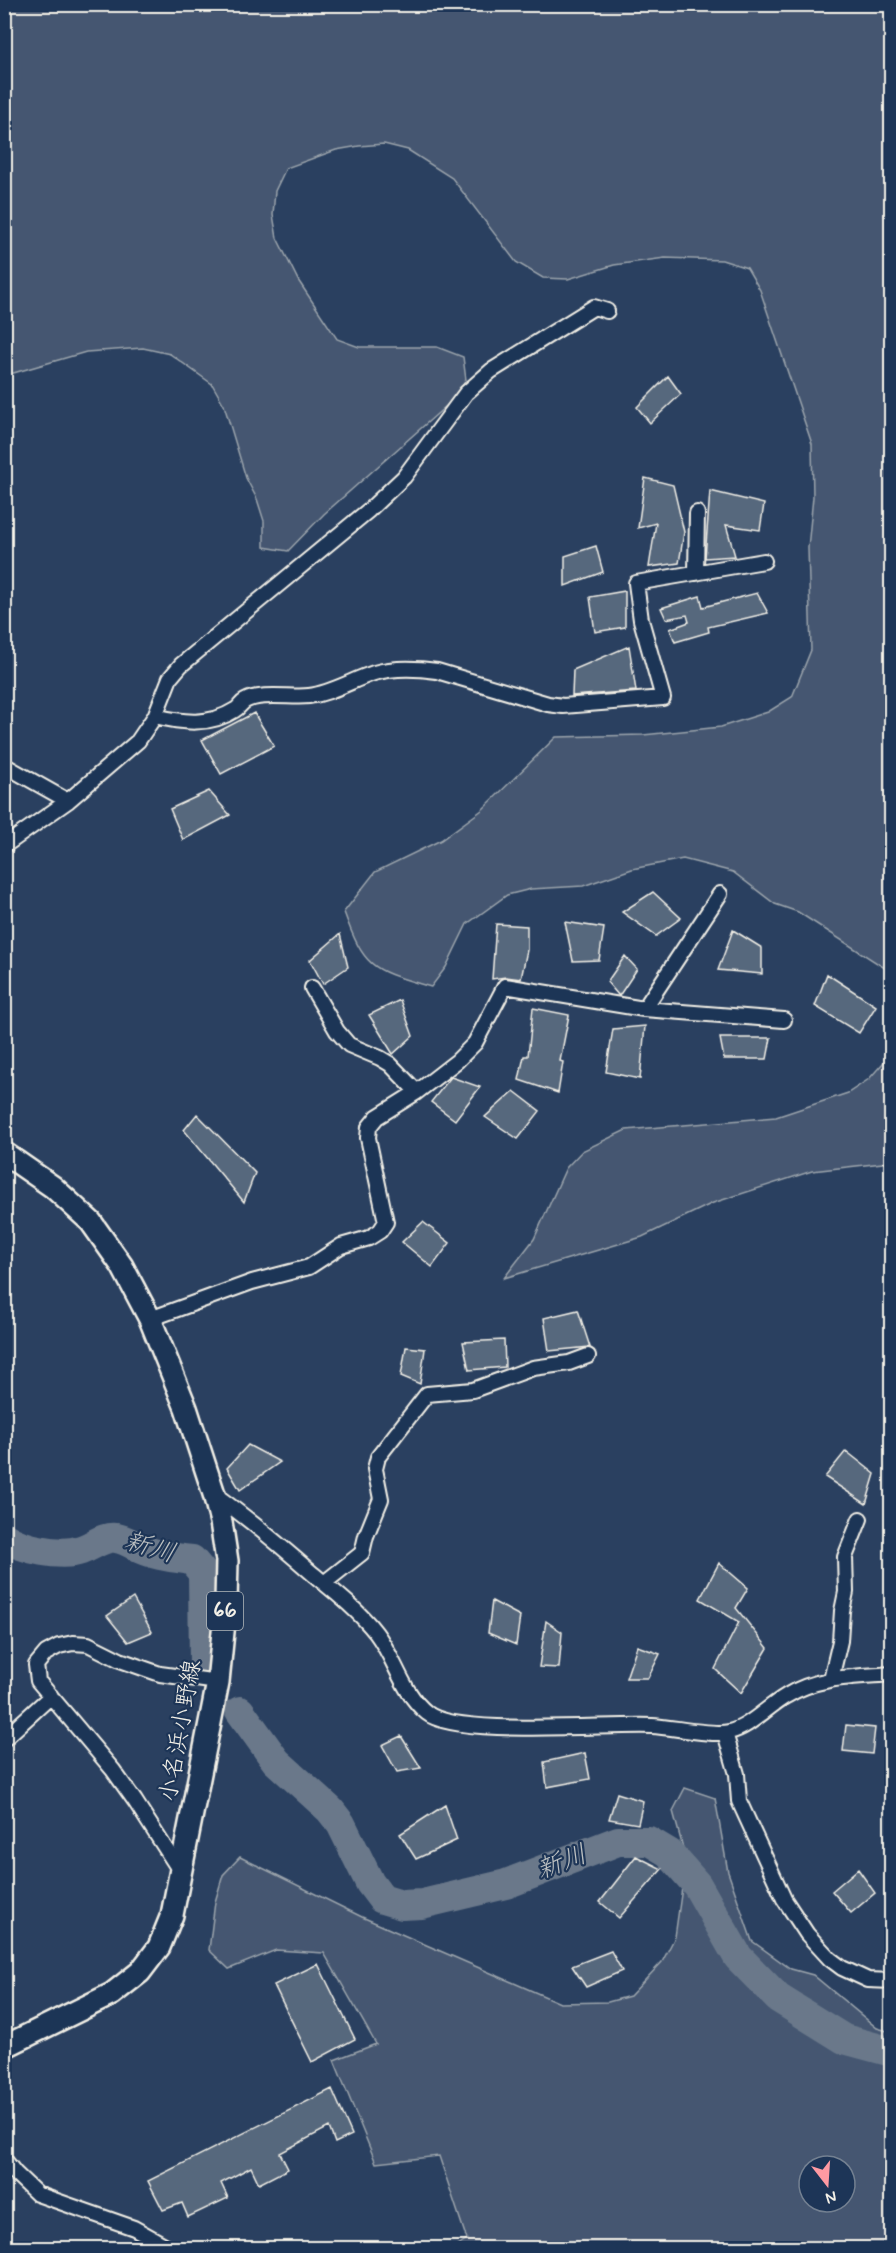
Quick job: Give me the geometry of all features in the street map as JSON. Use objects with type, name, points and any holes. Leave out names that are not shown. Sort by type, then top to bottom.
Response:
[{"type":"main road","name":"小名浜小野線","points":[[4,1153],[53,1187],[91,1222],[122,1266],[150,1319],[186,1408],[214,1494],[227,1561],[226,1602],[218,1682],[172,1915],[159,1947],[140,1972],[111,1994],[4,2047]]},
{"type":"street","points":[[4,846],[68,801],[138,741],[155,716],[170,678],[181,665],[369,510],[397,484],[466,393],[490,371],[594,307],[607,311]]},
{"type":"street","points":[[696,573],[697,513]]},
{"type":"street","points":[[155,716],[177,722],[197,723],[217,718],[236,709],[244,701],[258,698],[309,696],[389,669],[420,668],[437,671],[548,705],[563,706],[663,698],[641,620],[636,584],[764,561]]},
{"type":"street","points":[[4,765],[68,801]]},
{"type":"street","points":[[644,1009],[720,894]]},
{"type":"street","points":[[150,1319],[252,1282],[309,1267],[341,1246],[369,1238],[380,1231],[386,1222],[368,1138],[369,1127],[377,1117],[417,1092],[457,1061],[475,1043],[505,986],[644,1009],[784,1020]]},
{"type":"street","points":[[312,988],[337,1031],[349,1045],[390,1064],[417,1092]]},
{"type":"street","points":[[324,1583],[362,1553],[366,1536],[381,1499],[375,1469],[378,1457],[427,1394],[473,1390],[533,1368],[568,1363],[588,1356]]},
{"type":"street","points":[[214,1494],[248,1518],[360,1614],[378,1635],[413,1699],[429,1715],[450,1722],[487,1727],[652,1726],[725,1733],[738,1730],[787,1695],[805,1686],[831,1679],[891,1674]]},
{"type":"street","points":[[831,1679],[840,1641],[846,1592],[844,1557],[860,1519]]},
{"type":"street","points":[[180,1871],[113,1770],[38,1681],[36,1665],[46,1653],[73,1643],[88,1644],[120,1660],[160,1674],[218,1682]]},
{"type":"street","points":[[4,1739],[51,1696]]},
{"type":"street","points":[[725,1733],[737,1774],[739,1801],[784,1899],[807,1934],[830,1959],[842,1968],[868,1980],[891,1981]]},
{"type":"street","points":[[4,2159],[37,2194],[134,2228],[170,2248]]},
{"type":"shaded area","points":[[5,5],[891,5],[891,976],[888,970],[798,912],[775,904],[733,872],[683,859],[632,869],[583,886],[531,889],[507,895],[467,924],[446,967],[431,987],[384,971],[366,957],[358,946],[344,912],[375,872],[441,840],[482,810],[556,737],[643,735],[721,727],[768,712],[792,697],[811,650],[808,548],[813,497],[812,444],[760,290],[747,268],[722,260],[665,258],[614,265],[568,279],[543,278],[516,262],[452,178],[408,150],[384,144],[359,146],[336,150],[286,168],[275,191],[273,215],[277,238],[298,280],[337,339],[359,347],[437,347],[463,357],[466,380],[454,399],[324,514],[288,551],[264,547],[264,521],[257,499],[246,478],[224,405],[212,384],[170,354],[143,348],[86,352],[10,374],[5,379]]},
{"type":"shaded area","points":[[891,1054],[891,1162],[812,1171],[713,1203],[642,1237],[504,1278],[534,1239],[566,1168],[582,1151],[626,1130],[776,1117],[848,1093],[869,1079]]},
{"type":"shaded area","points":[[685,1788],[715,1798],[728,1872],[752,1941],[791,1969],[813,1975],[877,2028],[891,2032],[891,2248],[455,2248],[467,2240],[439,2156],[376,2163],[334,2060],[376,2044],[324,1953],[276,1950],[229,1969],[209,1950],[215,1902],[223,1875],[240,1857],[362,1917],[560,2003],[608,2002],[630,1996],[662,1962],[675,1937],[686,1859],[673,1811]]},
{"type":"building","points":[[668,376],[681,394],[650,423],[637,407]]},
{"type":"building","points":[[645,478],[673,485],[684,532],[679,563],[649,567],[656,523],[638,528]]},
{"type":"building","points":[[710,491],[764,504],[760,530],[726,525],[735,556],[705,558]]},
{"type":"building","points":[[596,546],[603,572],[565,586],[565,556]]},
{"type":"building","points":[[625,591],[625,627],[595,632],[590,597]]},
{"type":"building","points":[[757,593],[768,613],[708,627],[709,632],[675,642],[670,629],[689,622],[687,615],[666,619],[661,608],[700,596],[703,607]]},
{"type":"building","points":[[629,646],[636,691],[572,696],[573,670]]},
{"type":"building","points":[[254,713],[274,746],[221,774],[202,740]]},
{"type":"building","points":[[209,791],[230,815],[183,840],[170,809]]},
{"type":"building","points":[[653,892],[681,918],[656,936],[622,912]]},
{"type":"building","points":[[565,922],[604,928],[599,960],[573,961]]},
{"type":"building","points":[[496,924],[527,926],[527,950],[521,979],[506,977],[492,979]]},
{"type":"building","points":[[733,930],[762,948],[762,974],[718,970]]},
{"type":"building","points":[[340,934],[348,967],[323,984],[310,960]]},
{"type":"building","points":[[625,956],[637,969],[619,996],[607,982]]},
{"type":"building","points":[[827,974],[876,1006],[859,1033],[815,1006]]},
{"type":"building","points":[[400,1000],[413,1036],[393,1054],[369,1015]]},
{"type":"building","points":[[533,1008],[569,1015],[560,1061],[563,1062],[558,1093],[519,1080],[524,1056],[528,1056]]},
{"type":"building","points":[[645,1026],[640,1079],[606,1072],[613,1029]]},
{"type":"building","points":[[720,1038],[771,1038],[767,1059],[724,1059]]},
{"type":"building","points":[[451,1077],[480,1087],[455,1120],[431,1102]]},
{"type":"building","points":[[514,1091],[540,1111],[518,1139],[485,1117]]},
{"type":"building","points":[[197,1114],[255,1173],[244,1202],[184,1130]]},
{"type":"building","points":[[423,1222],[450,1243],[432,1267],[402,1242]]},
{"type":"building","points":[[578,1310],[590,1347],[549,1351],[544,1318]]},
{"type":"building","points":[[504,1340],[505,1367],[469,1370],[463,1342]]},
{"type":"building","points":[[406,1347],[425,1349],[420,1384],[401,1376]]},
{"type":"building","points":[[248,1445],[280,1462],[240,1490],[227,1468]]},
{"type":"building","points":[[846,1451],[875,1474],[866,1504],[825,1477]]},
{"type":"building","points":[[719,1563],[748,1588],[736,1608],[768,1648],[741,1693],[715,1669],[739,1622],[700,1599]]},
{"type":"building","points":[[133,1598],[152,1632],[128,1642],[107,1616]]},
{"type":"building","points":[[492,1601],[520,1616],[516,1645],[488,1633]]},
{"type":"building","points":[[546,1621],[562,1632],[559,1668],[539,1667]]},
{"type":"building","points":[[637,1646],[660,1654],[648,1678],[626,1678]]},
{"type":"building","points":[[846,1725],[875,1728],[872,1754],[843,1751]]},
{"type":"building","points":[[401,1736],[421,1768],[397,1772],[382,1745]]},
{"type":"building","points":[[585,1753],[590,1779],[547,1787],[544,1762]]},
{"type":"building","points":[[617,1793],[643,1801],[638,1824],[609,1819]]},
{"type":"building","points":[[445,1805],[457,1840],[416,1859],[400,1834]]},
{"type":"building","points":[[636,1856],[662,1869],[619,1918],[600,1902]]},
{"type":"building","points":[[858,1869],[875,1893],[851,1913],[832,1891]]},
{"type":"building","points":[[611,1951],[622,1971],[586,1987],[572,1966]]},
{"type":"building","points":[[318,1964],[355,2039],[312,2062],[274,1985]]},
{"type":"building","points":[[332,2089],[352,2135],[335,2143],[329,2127],[280,2153],[288,2169],[259,2184],[251,2167],[221,2183],[228,2198],[188,2217],[182,2203],[163,2210],[148,2181]]},
{"type":"waterway","name":"新川","points":[[4,1537],[31,1548],[63,1553],[81,1550],[103,1540],[116,1538],[154,1553],[192,1560],[203,1573],[204,1664]]},
{"type":"waterway","name":"新川","points":[[240,1711],[276,1761],[330,1810],[341,1824],[370,1883],[382,1899],[402,1905],[422,1904],[506,1884],[618,1841],[649,1841],[669,1853],[697,1885],[738,1957],[778,1998],[844,2039],[892,2052]]}]
